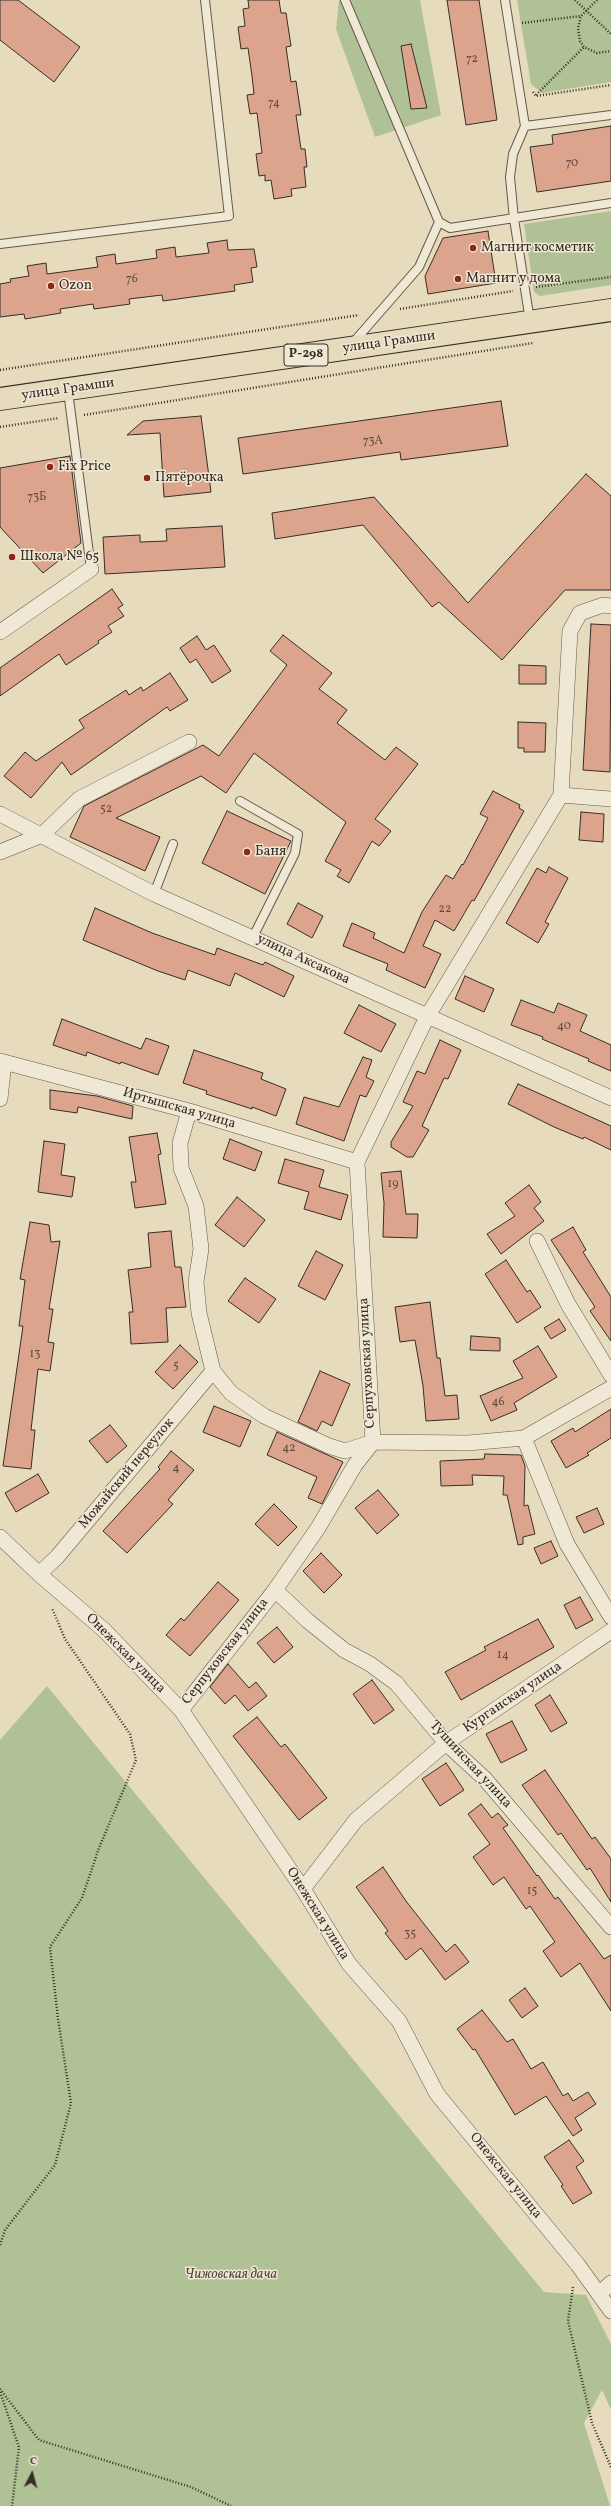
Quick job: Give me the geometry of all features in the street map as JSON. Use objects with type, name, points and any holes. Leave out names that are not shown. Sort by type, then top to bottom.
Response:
[{"type":"highway","name":"улица Грамши","points":[[0,399],[611,310]]},
{"type":"street","points":[[0,632],[92,568]]},
{"type":"street","points":[[611,606],[603,605],[580,613],[570,631],[561,795],[611,799]]},
{"type":"street","points":[[0,852],[42,835],[79,799],[189,742]]},
{"type":"street","name":"Серпуховская улица","points":[[181,1710],[275,1590],[318,1528],[355,1465],[373,1442],[356,1162],[427,1017],[561,795]]},
{"type":"street","name":"улица Аксакова","points":[[0,814],[154,894],[611,1098]]},
{"type":"street","points":[[0,1099],[2,1061]]},
{"type":"street","name":"Иртышская улица","points":[[2,1061],[189,1111],[356,1162]]},
{"type":"street","points":[[189,1111],[180,1143],[180,1168],[196,1206],[201,1249],[196,1282],[199,1313],[213,1371],[231,1393],[264,1416],[329,1446],[345,1451],[373,1442],[468,1444],[524,1438],[611,1388]]},
{"type":"street","points":[[537,1241],[568,1304],[611,1375]]},
{"type":"street","name":"Можайский переулок","points":[[38,1574],[57,1557],[213,1371]]},
{"type":"street","points":[[524,1438],[567,1544],[611,1617]]},
{"type":"street","name":"Онежская улица","points":[[0,1537],[38,1574],[104,1630],[181,1710],[303,1889],[349,1964],[399,2021],[437,2094],[578,2265],[606,2288],[611,2311]]},
{"type":"street","name":"Тушинская улица","points":[[275,1590],[308,1621],[344,1650],[370,1664],[396,1683],[446,1743],[485,1778],[611,1927]]},
{"type":"street","name":"Курганская улица","points":[[303,1889],[356,1820],[446,1743],[611,1631]]},
{"type":"lane","points":[[0,244],[229,216],[205,0]]},
{"type":"lane","points":[[345,0],[439,222],[450,228],[611,203]]},
{"type":"lane","points":[[505,0],[525,126],[512,154],[510,177],[514,219],[531,322]]},
{"type":"lane","points":[[525,126],[611,115]]},
{"type":"lane","points":[[347,349],[419,267],[439,222]]},
{"type":"lane","points":[[68,390],[92,568]]},
{"type":"lane","points":[[240,801],[298,834],[295,853],[253,937]]},
{"type":"lane","points":[[154,894],[173,844]]},
{"type":"path","points":[[575,0],[611,34]]},
{"type":"path","points":[[597,0],[581,16],[578,28],[580,41],[584,47],[598,53],[611,51]]},
{"type":"path","points":[[517,23],[581,16]]},
{"type":"path","points":[[536,96],[584,47]]},
{"type":"path","points":[[536,96],[611,85]]},
{"type":"path","points":[[532,90],[536,96]]},
{"type":"path","points":[[0,370],[611,277]]},
{"type":"path","points":[[0,427],[541,342]]},
{"type":"path","points":[[0,2245],[5,2230],[55,2165],[71,2102],[58,2019],[50,1947],[82,1898],[99,1848],[136,1760],[130,1734],[65,1639],[50,1603]]},
{"type":"path","points":[[578,2265],[568,2321],[592,2423],[611,2467]]},
{"type":"path","points":[[0,2389],[39,2440],[191,2487],[232,2506]]},
{"type":"path","points":[[0,2392],[19,2448],[12,2506]]},
{"type":"green space","points":[[339,0],[420,0],[441,115],[375,137],[336,29]]},
{"type":"green space","points":[[517,0],[611,0],[611,82],[542,93],[531,84]]},
{"type":"green space","points":[[611,211],[611,285],[540,296],[534,292],[524,224]]},
{"type":"green space","name":"Чижовская дача","points":[[47,1686],[544,2292],[586,2295],[611,2344],[611,2410],[602,2390],[584,2423],[610,2506],[0,2506],[0,1740]]},
{"type":"building","points":[[0,0],[18,0],[80,47],[54,82],[0,40]]},
{"type":"building","points":[[248,0],[279,0],[281,13],[286,13],[291,46],[286,47],[291,82],[296,81],[301,115],[296,115],[301,149],[305,149],[307,167],[304,167],[306,187],[291,189],[292,196],[274,199],[271,180],[265,181],[265,175],[259,176],[256,154],[262,153],[257,113],[250,114],[247,95],[254,94],[252,76],[248,48],[241,49],[238,27],[245,26],[243,9],[249,8]]},
{"type":"building","points":[[447,0],[479,0],[497,120],[466,125]]},
{"type":"building","points":[[411,44],[427,108],[411,109],[401,46]]},
{"type":"building","points":[[611,126],[611,181],[537,192],[530,147],[553,144],[552,135]]},
{"type":"building","points":[[488,231],[496,283],[428,294],[425,276],[443,238]]},
{"type":"building","points":[[227,240],[228,250],[254,249],[257,267],[251,268],[253,282],[234,285],[235,291],[163,301],[162,295],[129,299],[130,304],[94,309],[93,304],[60,309],[61,313],[25,319],[24,314],[0,317],[0,284],[11,282],[10,279],[29,276],[27,266],[46,263],[47,274],[98,267],[96,257],[115,254],[116,264],[157,258],[156,250],[175,247],[176,257],[209,253],[207,243]]},
{"type":"building","points":[[501,401],[508,446],[401,460],[400,452],[243,474],[238,438]]},
{"type":"building","points":[[201,416],[211,492],[164,497],[160,433],[127,435],[143,421]]},
{"type":"building","points":[[70,456],[81,543],[43,573],[0,527],[0,468]]},
{"type":"building","points":[[586,474],[611,496],[611,590],[565,590],[502,660],[439,602],[432,607],[363,525],[275,539],[272,513],[374,497],[468,603]]},
{"type":"building","points":[[222,526],[225,567],[105,574],[103,537],[140,535],[140,542],[167,541],[166,529]]},
{"type":"building","points":[[112,589],[123,605],[118,608],[124,616],[108,626],[112,632],[98,641],[99,643],[66,665],[59,654],[0,696],[0,668]]},
{"type":"building","points":[[591,624],[611,625],[610,772],[583,770]]},
{"type":"building","points":[[283,635],[332,673],[319,689],[347,710],[337,723],[385,760],[396,747],[418,764],[375,819],[391,831],[379,846],[372,841],[349,883],[337,876],[341,870],[325,861],[346,822],[254,753],[226,793],[201,776],[116,818],[160,837],[145,871],[70,837],[84,806],[203,745],[219,756],[287,665],[270,651]]},
{"type":"building","points":[[197,636],[206,650],[214,645],[231,671],[212,683],[196,659],[190,663],[180,648]]},
{"type":"building","points":[[519,665],[546,666],[546,684],[519,684]]},
{"type":"building","points":[[170,673],[188,700],[170,711],[167,707],[71,775],[62,762],[31,798],[4,776],[25,752],[36,761],[84,728],[79,720],[126,690],[129,695],[141,687],[143,691]]},
{"type":"building","points":[[518,722],[546,723],[545,752],[524,752],[524,748],[518,748]]},
{"type":"building","points":[[493,791],[520,805],[519,808],[524,811],[474,901],[472,900],[454,931],[435,920],[423,946],[441,954],[425,988],[386,970],[388,964],[343,946],[352,923],[375,933],[373,938],[404,953],[422,912],[446,875],[453,879],[462,864],[463,865],[488,818],[480,814]]},
{"type":"building","name":"Баня","points":[[227,811],[291,841],[265,894],[202,863]]},
{"type":"building","points":[[581,812],[604,814],[603,842],[579,840]]},
{"type":"building","points":[[549,867],[568,878],[545,922],[549,924],[538,943],[506,923],[537,868],[546,873]]},
{"type":"building","points":[[298,903],[323,916],[312,938],[287,924]]},
{"type":"building","points":[[95,908],[152,933],[215,955],[217,948],[263,965],[265,962],[294,976],[284,997],[235,973],[230,986],[188,970],[185,980],[158,971],[83,940]]},
{"type":"building","points":[[465,976],[494,989],[484,1012],[455,999]]},
{"type":"building","points":[[521,1000],[554,1013],[558,1003],[587,1015],[580,1031],[611,1045],[611,1071],[588,1061],[589,1059],[542,1039],[543,1037],[511,1025]]},
{"type":"building","points":[[359,1005],[396,1024],[381,1052],[344,1033]]},
{"type":"building","points":[[62,1019],[141,1049],[146,1038],[169,1046],[158,1075],[121,1062],[120,1064],[87,1052],[86,1056],[53,1045]]},
{"type":"building","points":[[440,1040],[461,1050],[448,1079],[444,1078],[422,1126],[429,1130],[413,1157],[407,1157],[391,1147],[391,1142],[413,1106],[403,1102],[417,1071],[425,1074]]},
{"type":"building","points":[[194,1050],[263,1073],[261,1079],[286,1089],[276,1116],[252,1107],[252,1109],[206,1094],[207,1091],[183,1083]]},
{"type":"building","points":[[363,1057],[372,1060],[366,1077],[374,1081],[366,1097],[360,1095],[344,1141],[296,1124],[304,1097],[339,1107]]},
{"type":"building","points":[[518,1084],[611,1126],[611,1150],[584,1137],[583,1139],[554,1127],[508,1104]]},
{"type":"building","points":[[50,1090],[97,1096],[133,1106],[132,1119],[78,1107],[77,1113],[50,1109]]},
{"type":"building","points":[[157,1133],[161,1154],[158,1155],[166,1204],[135,1208],[131,1182],[136,1182],[129,1137]]},
{"type":"building","points":[[230,1139],[262,1152],[255,1171],[223,1159]]},
{"type":"building","points":[[44,1141],[65,1144],[61,1175],[75,1177],[72,1197],[38,1192]]},
{"type":"building","points":[[285,1159],[324,1170],[319,1187],[348,1195],[341,1220],[304,1209],[309,1192],[278,1183]]},
{"type":"building","points":[[401,1171],[406,1214],[418,1214],[417,1238],[383,1237],[384,1203],[381,1173]]},
{"type":"building","points":[[529,1185],[541,1202],[534,1208],[544,1221],[501,1254],[487,1234],[515,1216],[505,1203]]},
{"type":"building","points":[[237,1197],[265,1220],[244,1247],[215,1225]]},
{"type":"building","points":[[30,1222],[49,1225],[51,1242],[60,1241],[49,1309],[53,1309],[48,1342],[54,1343],[50,1371],[38,1369],[31,1430],[35,1430],[31,1469],[3,1466],[23,1326],[19,1326],[25,1280],[20,1279]]},
{"type":"building","points":[[573,1227],[586,1250],[583,1252],[611,1297],[611,1341],[590,1311],[595,1307],[551,1240]]},
{"type":"building","points":[[171,1231],[175,1267],[181,1267],[186,1307],[166,1308],[168,1342],[131,1344],[129,1312],[133,1312],[128,1270],[151,1267],[148,1233]]},
{"type":"building","points":[[316,1251],[343,1265],[325,1300],[298,1286]]},
{"type":"building","points":[[506,1260],[527,1292],[530,1290],[541,1307],[517,1323],[485,1274]]},
{"type":"building","points":[[245,1278],[276,1299],[259,1323],[228,1301]]},
{"type":"building","points":[[430,1302],[437,1358],[440,1358],[445,1396],[457,1395],[459,1419],[426,1421],[423,1386],[415,1340],[400,1342],[395,1307]]},
{"type":"building","points":[[559,1319],[566,1330],[551,1339],[544,1328]]},
{"type":"building","points":[[471,1336],[500,1338],[500,1351],[470,1350]]},
{"type":"building","points":[[180,1345],[198,1362],[173,1389],[155,1372]]},
{"type":"building","points":[[538,1346],[557,1377],[514,1403],[517,1410],[491,1421],[480,1396],[523,1378],[513,1361]]},
{"type":"building","points":[[320,1371],[350,1384],[332,1426],[322,1421],[317,1431],[298,1422]]},
{"type":"building","points":[[214,1406],[251,1421],[240,1447],[203,1432]]},
{"type":"building","points":[[611,1409],[611,1438],[587,1453],[589,1455],[566,1468],[551,1441],[573,1428],[575,1432]]},
{"type":"building","points":[[110,1425],[127,1446],[107,1463],[89,1441]]},
{"type":"building","points":[[277,1432],[343,1462],[322,1504],[308,1498],[317,1477],[267,1455]]},
{"type":"building","points":[[171,1451],[194,1470],[168,1500],[173,1504],[127,1553],[103,1531],[160,1469],[158,1467]]},
{"type":"building","points":[[485,1454],[521,1455],[525,1466],[524,1506],[528,1505],[535,1534],[523,1537],[523,1544],[518,1545],[507,1495],[503,1495],[504,1476],[472,1475],[473,1485],[441,1486],[440,1461],[484,1459]]},
{"type":"building","points":[[38,1474],[49,1493],[16,1512],[5,1493]]},
{"type":"building","points":[[378,1490],[399,1515],[377,1534],[355,1508]]},
{"type":"building","points":[[274,1504],[297,1527],[278,1546],[255,1524]]},
{"type":"building","points":[[597,1508],[604,1524],[584,1533],[576,1517]]},
{"type":"building","points":[[551,1541],[558,1556],[541,1564],[534,1548]]},
{"type":"building","points":[[321,1553],[342,1575],[324,1593],[303,1571]]},
{"type":"building","points":[[218,1582],[239,1600],[190,1656],[166,1635],[181,1618],[184,1621]]},
{"type":"building","points":[[580,1597],[593,1620],[576,1629],[564,1605]]},
{"type":"building","points":[[538,1619],[554,1647],[461,1700],[445,1672],[486,1650],[484,1647]]},
{"type":"building","points":[[277,1627],[293,1647],[274,1663],[257,1643]]},
{"type":"building","points":[[228,1664],[249,1688],[256,1682],[267,1696],[248,1711],[235,1695],[225,1704],[210,1687]]},
{"type":"building","points":[[372,1680],[394,1710],[374,1724],[353,1694]]},
{"type":"building","points":[[550,1695],[567,1723],[551,1732],[535,1705]]},
{"type":"building","points":[[257,1717],[281,1747],[285,1744],[327,1798],[299,1820],[233,1736]]},
{"type":"building","points":[[512,1721],[527,1750],[501,1763],[486,1734]]},
{"type":"building","points":[[446,1763],[464,1790],[440,1806],[422,1779]]},
{"type":"building","points":[[545,1770],[592,1839],[595,1837],[611,1859],[611,1902],[590,1868],[587,1870],[561,1833],[558,1835],[522,1785]]},
{"type":"building","points":[[481,1804],[492,1818],[498,1813],[508,1825],[503,1828],[537,1876],[538,1875],[555,1899],[558,1897],[604,1959],[611,1955],[611,2011],[580,1963],[561,1977],[543,1951],[555,1942],[530,1906],[526,1909],[504,1877],[493,1885],[473,1857],[490,1844],[468,1814]]},
{"type":"building","points":[[383,1867],[406,1901],[446,1952],[455,1944],[469,1962],[445,1980],[421,1948],[406,1960],[385,1933],[388,1931],[356,1887]]},
{"type":"building","points":[[525,1988],[538,2006],[522,2018],[509,2000]]},
{"type":"building","points":[[482,2010],[507,2042],[513,2039],[531,2069],[543,2062],[563,2096],[568,2093],[573,2101],[588,2092],[596,2104],[575,2118],[582,2130],[573,2136],[546,2096],[515,2115],[475,2049],[473,2050],[457,2029]]},
{"type":"building","points":[[569,2140],[584,2161],[576,2167],[592,2193],[573,2204],[561,2186],[563,2185],[544,2157]]},
{"type":"place","name":"Магнит косметик","points":[[473,248]]},
{"type":"place","name":"Магнит у дома","points":[[458,279]]},
{"type":"place","name":"Ozon","points":[[51,286]]},
{"type":"place","name":"Fix Price","points":[[50,467]]},
{"type":"place","name":"Пятёрочка","points":[[147,478]]},
{"type":"place","name":"Школа № 65","points":[[12,557]]},
{"type":"place","name":"Баня","points":[[247,852]]}]
